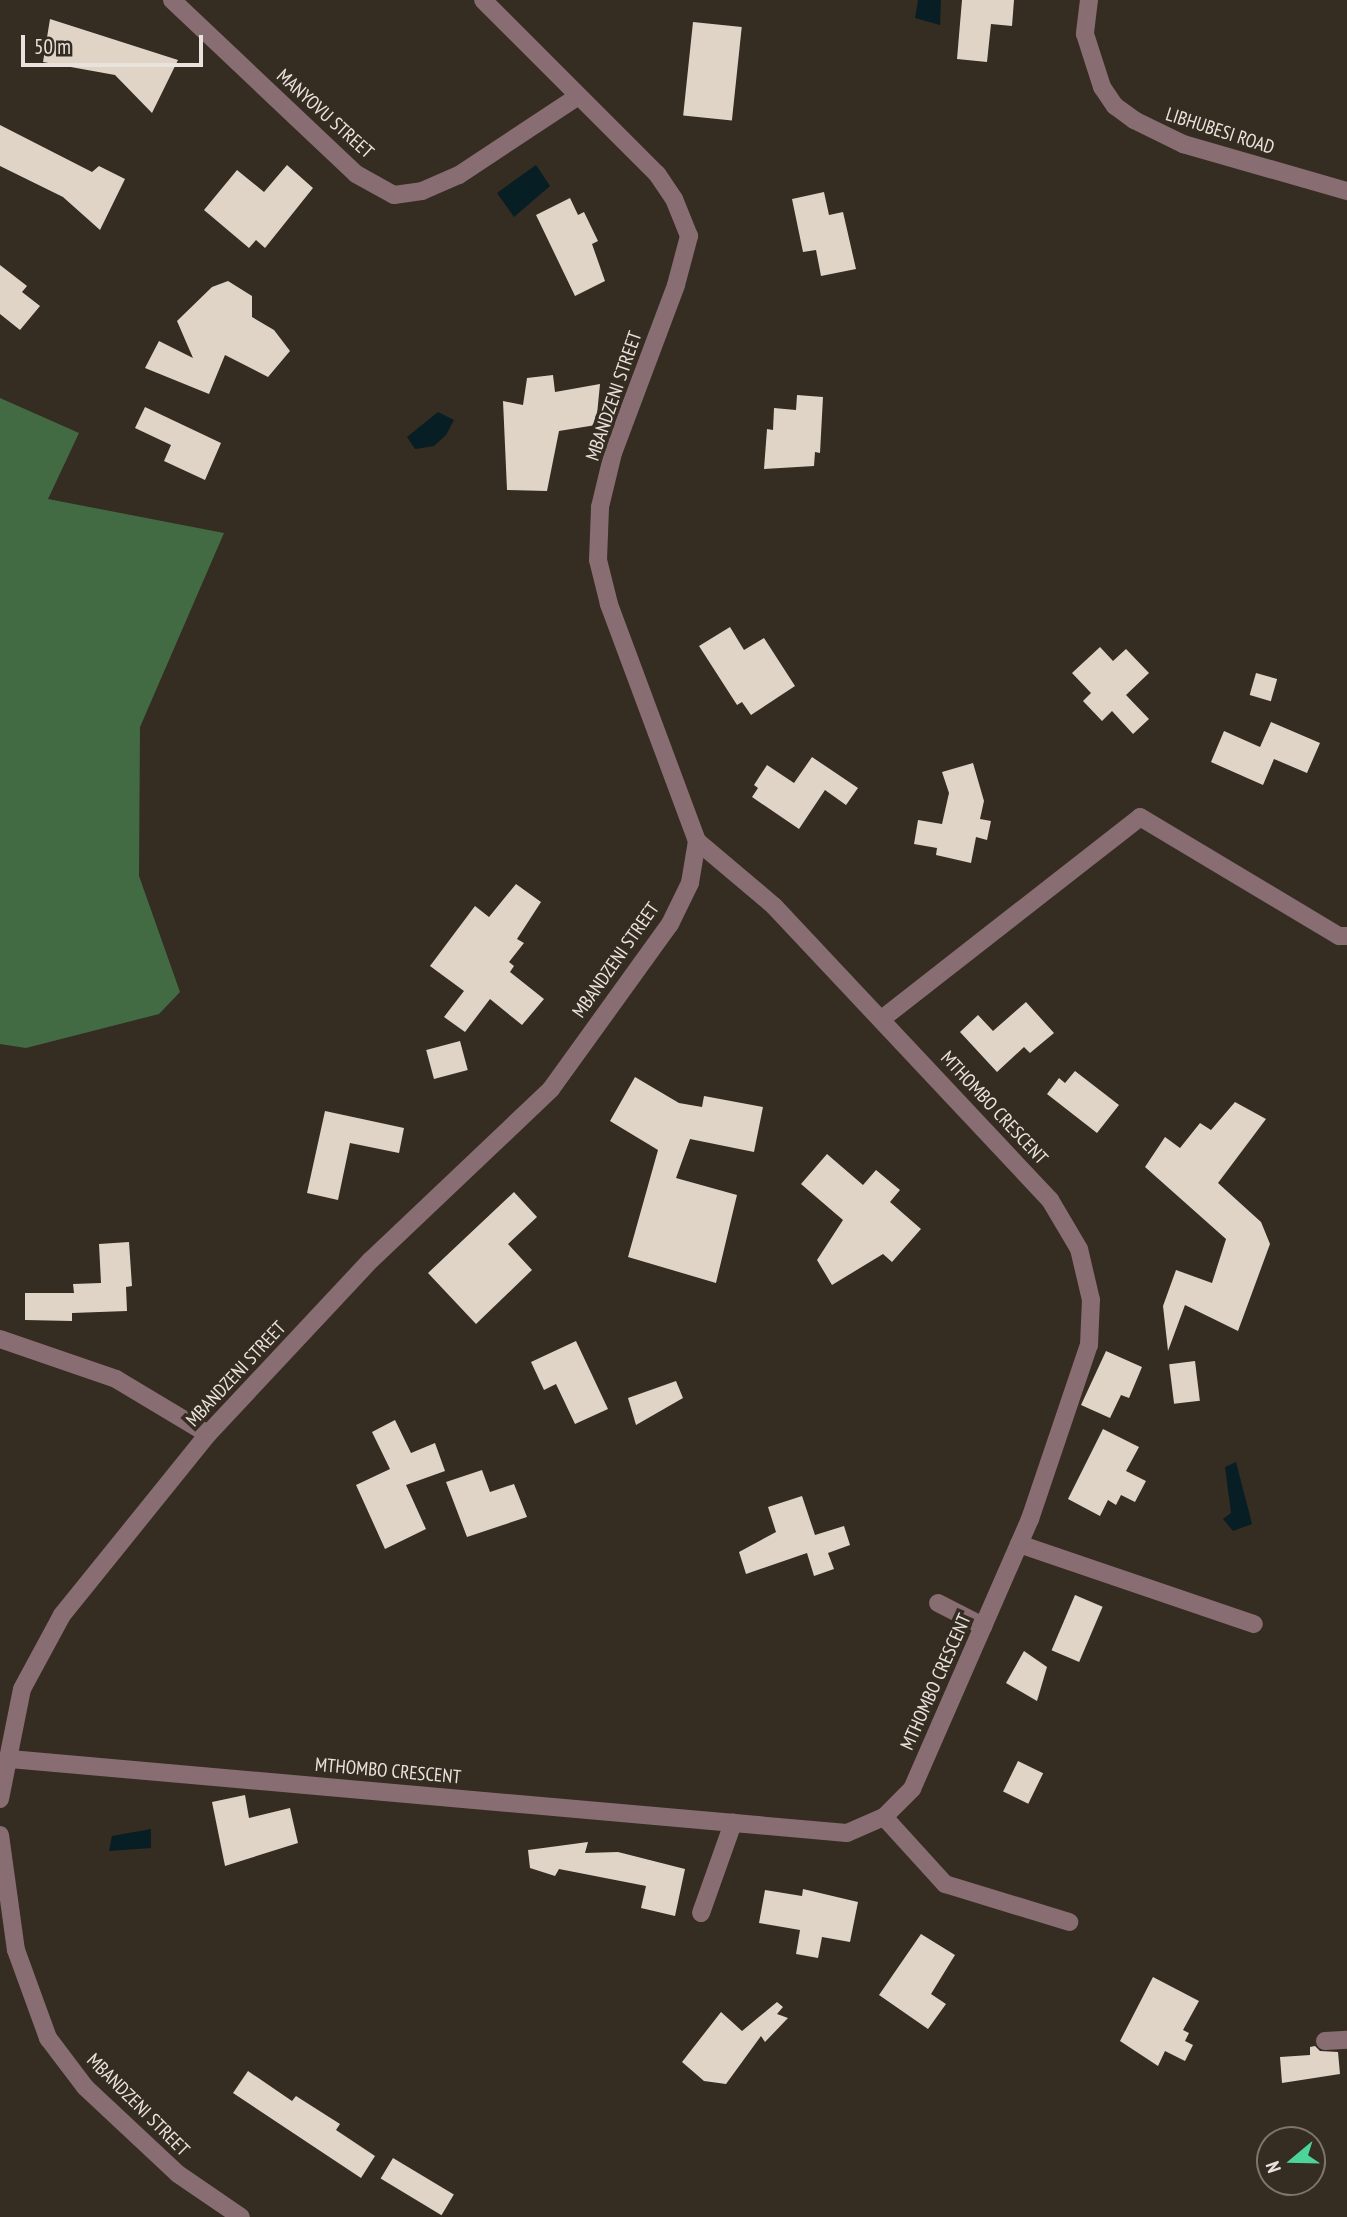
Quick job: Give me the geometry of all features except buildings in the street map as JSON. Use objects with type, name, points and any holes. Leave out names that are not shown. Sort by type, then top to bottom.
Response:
[{"type":"street","name":"MANYOVU STREET","points":[[172,0],[356,174],[394,195],[422,191],[459,175],[577,97]]},
{"type":"street","name":"MBANDZENI STREET","points":[[0,1799],[22,1689],[62,1615],[208,1434],[371,1260],[551,1089],[670,924],[690,883],[697,841],[609,604],[598,561],[600,508],[614,453],[676,285],[689,236],[674,200],[657,174],[577,97],[483,0]]},
{"type":"street","name":"LIBHUBESI ROAD","points":[[1089,0],[1085,33],[1102,87],[1115,106],[1134,120],[1183,144],[1347,191]]},
{"type":"street","points":[[883,1018],[1140,817],[1339,936],[1347,936]]},
{"type":"street","name":"MTHOMBO CRESCENT","points":[[10,1759],[847,1833],[884,1817],[912,1789],[1019,1544],[1089,1345],[1091,1300],[1079,1249],[1050,1199],[883,1018],[774,906],[697,841]]},
{"type":"street","points":[[0,1339],[116,1379],[208,1434]]},
{"type":"street","points":[[1019,1544],[1254,1624]]},
{"type":"street","points":[[938,1603],[983,1626]]},
{"type":"street","points":[[884,1817],[945,1884],[1069,1922]]},
{"type":"street","points":[[701,1913],[733,1823]]},
{"type":"street","name":"MBANDZENI STREET","points":[[0,1835],[16,1950],[48,2038],[85,2087],[178,2174],[241,2217]]},
{"type":"street","points":[[1325,2041],[1347,2040]]},
{"type":"green space","points":[[0,398],[79,433],[48,499],[224,533],[140,727],[139,876],[180,992],[159,1014],[26,1048],[0,1044]]},
{"type":"water","points":[[918,0],[941,0],[940,25],[915,18]]},
{"type":"water","points":[[536,165],[550,186],[514,217],[497,193]]},
{"type":"water","points":[[438,412],[454,420],[446,435],[434,446],[415,449],[407,437]]},
{"type":"water","points":[[1236,1462],[1252,1524],[1233,1531],[1223,1519],[1231,1513],[1225,1467]]},
{"type":"water","points":[[151,1829],[151,1848],[109,1851],[112,1836]]}]
